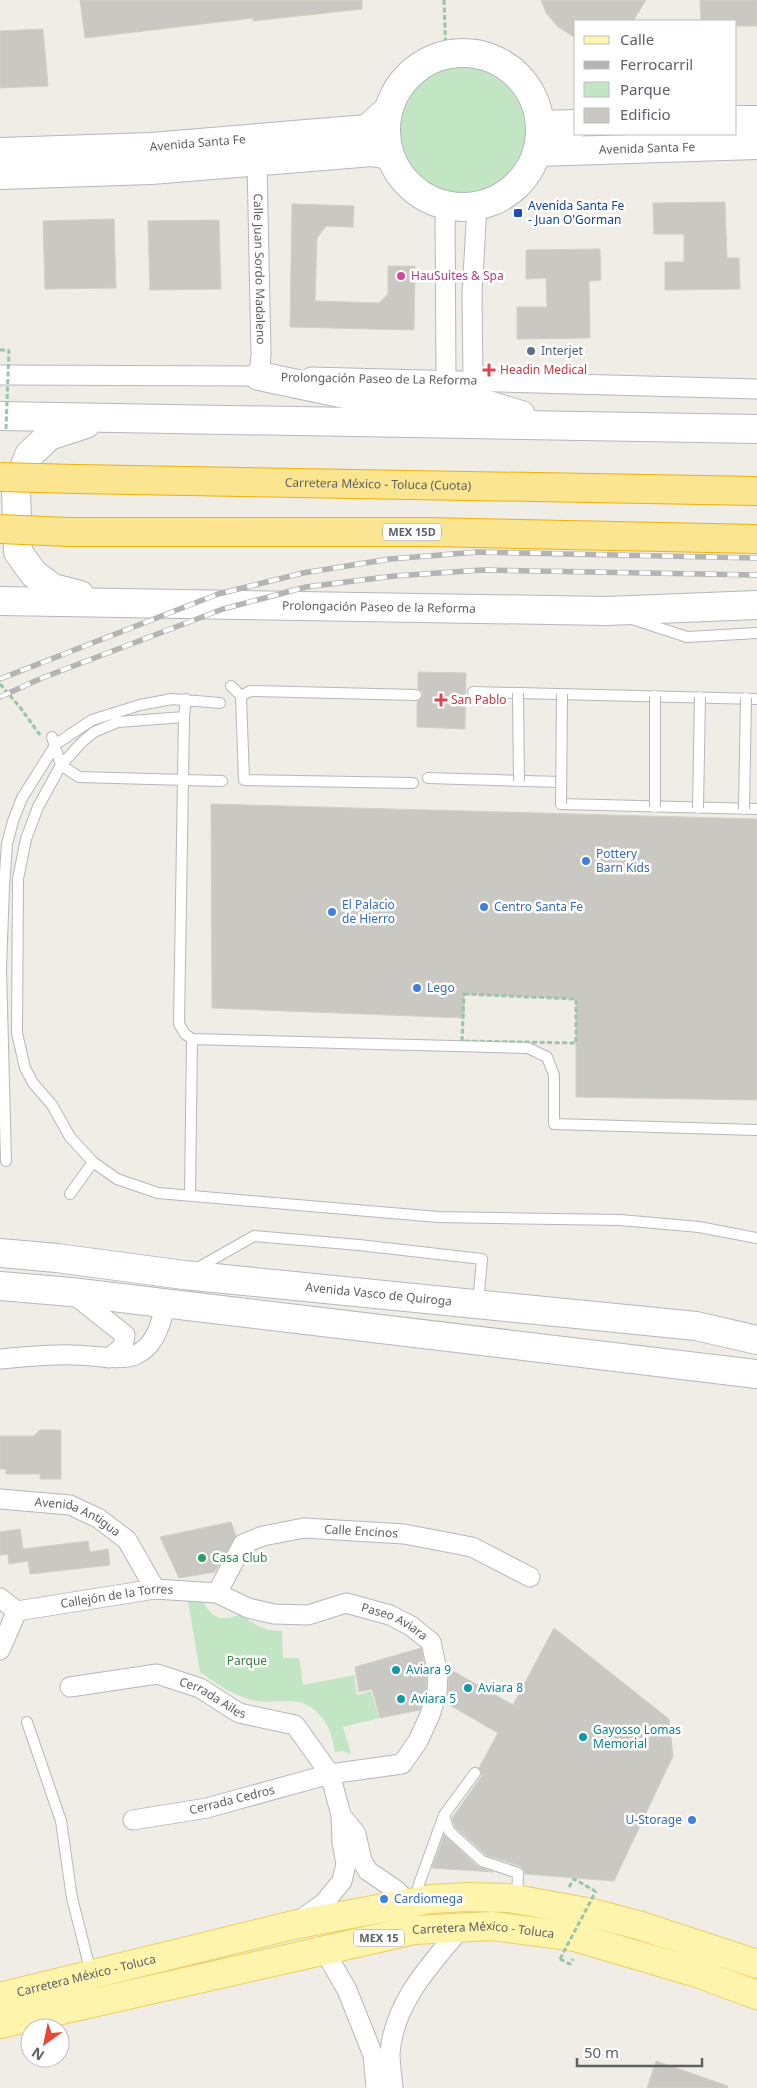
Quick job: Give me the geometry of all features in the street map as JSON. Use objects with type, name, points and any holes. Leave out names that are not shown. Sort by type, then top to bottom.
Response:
[{"type":"highway","name":"Carretera México - Toluca (Cuota)","points":[[0,477],[757,491]]},
{"type":"highway","name":"MEX 15D","points":[[0,529],[68,532],[426,532],[757,539]]},
{"type":"main road","points":[[458,52],[482,55],[504,64],[522,81],[535,102],[539,138],[529,171],[515,187],[497,199],[477,206],[444,205],[421,195],[402,178],[389,155],[385,133],[388,110],[397,88],[413,70],[434,58],[446,55],[458,52]]},
{"type":"main road","name":"Avenida Santa Fe","points":[[0,152],[151,147],[367,129],[388,110]]},
{"type":"main road","points":[[737,120],[757,120]]},
{"type":"main road","points":[[539,138],[574,125]]},
{"type":"main road","name":"Avenida Santa Fe","points":[[539,138],[757,145]]},
{"type":"main road","name":"Avenida Santa Fe","points":[[0,175],[152,170],[372,152],[389,155]]},
{"type":"main road","points":[[259,376],[345,394],[394,399],[482,403],[556,425]]},
{"type":"main road","points":[[104,418],[49,436],[30,455],[16,489],[18,552],[34,574],[53,588],[113,604]]},
{"type":"main road","points":[[3,422],[104,418],[757,429]]},
{"type":"main road","name":"Prolongación Paseo de la Reforma","points":[[0,601],[607,611],[757,605]]},
{"type":"main road","name":"Avenida Vasco de Quiroga","points":[[0,1252],[184,1275],[696,1326],[757,1340]]},
{"type":"main road","points":[[0,1286],[71,1292],[757,1374]]},
{"type":"main road","name":"Carretera México - Toluca","points":[[0,1997],[293,1925],[412,1903],[467,1897],[517,1899],[592,1913],[638,1925],[757,1964]]},
{"type":"main road","name":"Carretera México - Toluca","points":[[0,2024],[414,1930],[462,1927],[492,1926],[574,1937],[694,1972],[757,1994]]},
{"type":"street","name":"Calle Juan Sordo Madaleno","points":[[257,161],[261,355],[259,376]]},
{"type":"street","points":[[444,205],[446,381]]},
{"type":"street","points":[[473,382],[472,294],[477,206]]},
{"type":"street","name":"Prolongación Paseo de La Reforma","points":[[0,375],[259,376],[757,388]]},
{"type":"street","points":[[71,1292],[125,1335],[124,1347],[108,1358]]},
{"type":"street","points":[[0,1359],[72,1355],[108,1358],[135,1356],[150,1343],[161,1324],[165,1304]]},
{"type":"street","name":"Avenida Antigua","points":[[0,1499],[70,1505],[98,1518],[128,1540],[155,1589]]},
{"type":"street","name":"Calle Encinos","points":[[217,1593],[242,1544],[263,1536],[304,1528],[404,1534],[472,1547],[530,1577]]},
{"type":"street","name":"Callejón de la Torres","points":[[17,1612],[155,1589],[217,1593]]},
{"type":"street","name":"Paseo Aviara","points":[[217,1593],[248,1608],[274,1614],[308,1615],[346,1603],[390,1615],[411,1626],[430,1642],[438,1674],[437,1692],[430,1715],[418,1742],[402,1764],[330,1774]]},
{"type":"street","points":[[0,1598],[17,1612],[0,1650]]},
{"type":"street","name":"Cerrada Ailes","points":[[70,1687],[157,1674],[200,1688],[239,1712],[295,1725],[330,1774]]},
{"type":"street","points":[[293,1925],[324,1903],[342,1881],[346,1864],[342,1842],[341,1815],[330,1774]]},
{"type":"street","name":"Cerrada Cedros","points":[[133,1820],[207,1808],[330,1774]]},
{"type":"street","points":[[341,1815],[356,1834],[362,1861],[368,1871],[412,1903]]},
{"type":"street","points":[[393,2088],[390,2053],[397,2021],[405,2000],[462,1927]]},
{"type":"street","points":[[324,1950],[347,1990],[373,2055],[376,2088]]},
{"type":"lane","points":[[607,611],[687,637],[757,634]]},
{"type":"lane","points":[[231,686],[241,696],[244,780],[413,783]]},
{"type":"lane","points":[[241,696],[250,691],[416,695]]},
{"type":"lane","points":[[473,692],[757,699]]},
{"type":"lane","points":[[518,693],[518,781]]},
{"type":"lane","points":[[562,694],[561,804],[757,809]]},
{"type":"lane","points":[[655,696],[655,806]]},
{"type":"lane","points":[[698,808],[700,697]]},
{"type":"lane","points":[[744,809],[746,698]]},
{"type":"lane","points":[[6,1161],[1,968],[7,850],[13,821],[22,798],[50,740],[92,720],[140,705],[172,699],[220,703]]},
{"type":"lane","points":[[186,700],[184,717],[179,1024],[185,1034],[192,1039],[528,1048],[547,1057],[554,1075],[554,1124],[757,1130]]},
{"type":"lane","points":[[184,717],[118,722],[94,732],[61,765],[38,807],[30,830],[18,879],[17,1033],[25,1068],[33,1083],[52,1105],[70,1137],[93,1162],[117,1179],[158,1193],[438,1217],[620,1220],[699,1227],[757,1238]]},
{"type":"lane","points":[[50,740],[61,765],[79,777],[222,781]]},
{"type":"lane","points":[[428,778],[562,782]]},
{"type":"lane","points":[[190,1195],[192,1039]]},
{"type":"lane","points":[[70,1194],[93,1162]]},
{"type":"lane","points":[[184,1275],[254,1236],[359,1245],[482,1259],[478,1304]]},
{"type":"lane","points":[[27,1722],[61,1821],[72,1898],[91,1974]]},
{"type":"lane","points":[[412,1903],[444,1815],[476,1773]]},
{"type":"lane","points":[[444,1815],[449,1831],[482,1862],[518,1873],[517,1899]]},
{"type":"path","points":[[444,0],[446,55]]},
{"type":"path","points":[[0,350],[10,350],[3,422]]},
{"type":"path","points":[[0,684],[50,740]]},
{"type":"path","points":[[464,994],[576,999],[576,1043],[462,1041],[464,1018],[464,994]]},
{"type":"path","points":[[570,1964],[560,1959],[596,1891],[574,1879]]},
{"type":"green space","points":[[463,67],[487,72],[507,86],[521,106],[526,130],[521,154],[507,174],[487,188],[463,193],[439,188],[419,174],[405,154],[400,130],[405,106],[419,86],[439,72]]},
{"type":"green space","name":"Parque","points":[[188,1602],[203,1602],[210,1612],[219,1617],[228,1618],[241,1614],[260,1627],[282,1631],[283,1658],[299,1658],[303,1685],[354,1675],[357,1695],[371,1691],[379,1718],[343,1727],[351,1754],[343,1751],[335,1752],[327,1726],[316,1711],[309,1706],[300,1702],[253,1700],[241,1697],[223,1687],[200,1672]]},
{"type":"building","points":[[80,0],[362,0],[362,9],[253,21],[253,18],[85,38]]},
{"type":"building","points":[[541,0],[646,0],[634,20],[574,20],[574,37],[558,27],[546,13]]},
{"type":"building","points":[[700,0],[757,0],[757,26],[737,26],[737,20],[701,20]]},
{"type":"building","points":[[43,29],[48,86],[0,88],[0,31]]},
{"type":"building","points":[[725,202],[727,258],[739,258],[740,289],[665,290],[665,262],[684,262],[684,234],[654,234],[653,203]]},
{"type":"building","name":"HauSuites & Spa","points":[[292,204],[354,206],[353,227],[326,226],[317,238],[315,301],[379,303],[388,294],[388,266],[415,266],[414,330],[290,327]]},
{"type":"building","points":[[114,219],[116,288],[45,289],[43,221]]},
{"type":"building","points":[[219,220],[221,289],[150,290],[148,221]]},
{"type":"building","points":[[600,249],[601,280],[589,281],[590,338],[517,339],[517,307],[547,307],[546,278],[526,279],[526,250]]},
{"type":"building","name":"San Pablo","points":[[418,672],[466,673],[465,729],[417,727],[417,702],[423,696],[422,691],[418,689]]},
{"type":"building","name":"Centro Santa Fe","points":[[211,804],[757,819],[757,1100],[576,1097],[576,999],[464,994],[464,1018],[212,1008]]},
{"type":"building","points":[[40,1430],[61,1430],[61,1479],[40,1479],[40,1474],[6,1474],[6,1469],[0,1469],[0,1436],[34,1436]]},
{"type":"building","name":"Casa Club","points":[[231,1522],[236,1536],[215,1572],[179,1578],[160,1537]]},
{"type":"building","points":[[20,1529],[23,1549],[88,1541],[90,1552],[108,1549],[110,1565],[30,1574],[28,1561],[9,1564],[8,1554],[0,1555],[0,1532]]},
{"type":"building","name":"Gayosso Lomas Memorial","points":[[554,1628],[669,1719],[673,1756],[614,1881],[525,1874],[520,1866],[486,1855],[455,1827],[452,1818],[481,1777],[482,1773],[479,1768],[498,1733],[446,1703],[449,1671],[453,1671],[513,1705]]},
{"type":"building","points":[[421,1648],[427,1675],[426,1690],[420,1710],[380,1718],[372,1689],[359,1692],[355,1667]]},
{"type":"building","points":[[444,1835],[477,1866],[493,1872],[432,1868]]},
{"type":"building","points":[[656,2061],[728,2086],[727,2088],[647,2088]]},
{"type":"railway","points":[[0,679],[218,594],[303,573],[390,559],[478,552],[757,558]]},
{"type":"railway","points":[[0,697],[42,678],[223,609],[306,587],[394,576],[482,570],[757,575]]},
{"type":"place","name":"Avenida Santa Fe - Juan O'Gorman","points":[[518,213]]},
{"type":"place","name":"HauSuites & Spa","points":[[401,276]]},
{"type":"place","name":"Interjet","points":[[531,351]]},
{"type":"place","name":"Headin Medical","points":[[489,370]]},
{"type":"place","name":"San Pablo","points":[[441,700]]},
{"type":"place","name":"Pottery Barn Kids","points":[[586,861]]},
{"type":"place","name":"Centro Santa Fe","points":[[484,907]]},
{"type":"place","name":"El Palacio de Hierro","points":[[332,912]]},
{"type":"place","name":"Lego","points":[[417,988]]},
{"type":"place","name":"Casa Club","points":[[202,1558]]},
{"type":"place","name":"Aviara 9","points":[[396,1670]]},
{"type":"place","name":"Aviara 8","points":[[468,1688]]},
{"type":"place","name":"Aviara 5","points":[[401,1699]]},
{"type":"place","name":"Gayosso Lomas Memorial","points":[[583,1737]]},
{"type":"place","name":"U-Storage","points":[[692,1820]]},
{"type":"place","name":"Cardiomega","points":[[384,1899]]}]
